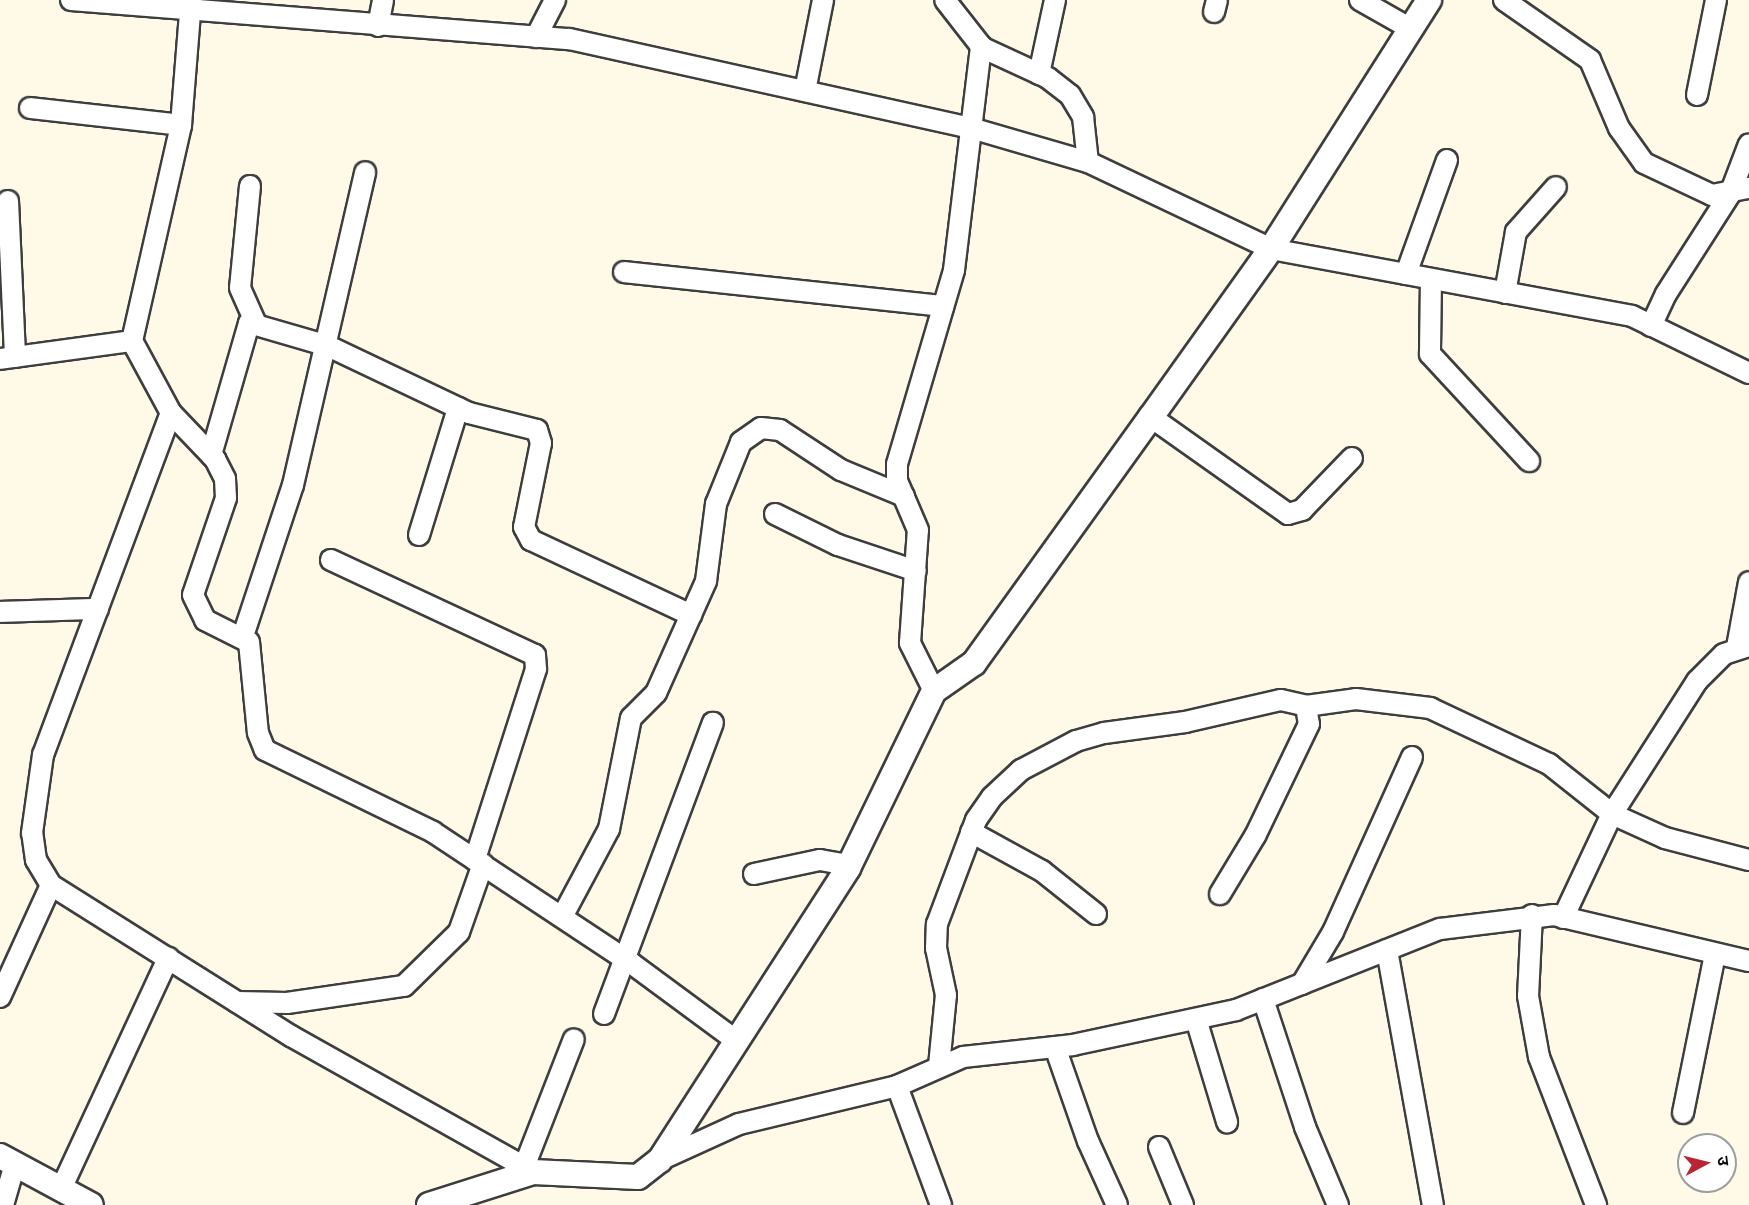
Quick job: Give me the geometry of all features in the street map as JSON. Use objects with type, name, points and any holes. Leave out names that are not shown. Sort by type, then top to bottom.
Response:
[{"type":"street","points":[[71,0],[191,5],[378,26],[569,39],[805,91],[971,128],[1088,162],[1271,249],[1632,316],[1749,373]]},
{"type":"street","points":[[378,26],[383,0]]},
{"type":"street","points":[[536,37],[555,0]]},
{"type":"street","points":[[805,91],[823,0]]},
{"type":"street","points":[[945,0],[981,47],[1040,74],[1070,95],[1083,117],[1088,162]]},
{"type":"street","points":[[1040,74],[1055,0]]},
{"type":"street","points":[[1360,0],[1411,29]]},
{"type":"street","points":[[660,1160],[738,1042],[849,865],[934,691],[974,663],[1151,417],[1271,249],[1429,0]]},
{"type":"street","points":[[1504,0],[1590,60],[1619,128],[1644,163],[1705,194],[1730,194],[1749,188]]},
{"type":"street","points":[[1697,95],[1716,0]]},
{"type":"street","points":[[191,5],[181,125],[132,341],[171,413],[211,455],[225,479],[226,498],[193,595],[205,620],[243,636],[253,651],[258,733],[265,750],[433,832],[627,960],[738,1042]]},
{"type":"street","points":[[934,691],[910,643],[918,530],[904,496],[897,464],[954,270],[981,47]]},
{"type":"street","points":[[30,108],[181,125]]},
{"type":"street","points":[[1651,326],[1666,294],[1730,194],[1749,144]]},
{"type":"street","points":[[1406,274],[1447,160]]},
{"type":"street","points":[[243,636],[293,484],[328,346],[366,171]]},
{"type":"street","points":[[250,186],[240,281],[255,322]]},
{"type":"street","points":[[1505,293],[1516,232],[1556,187]]},
{"type":"street","points":[[8,201],[7,358],[132,341]]},
{"type":"street","points":[[624,272],[943,306]]},
{"type":"street","points":[[1431,279],[1430,354],[1529,461]]},
{"type":"street","points":[[211,455],[249,323],[255,322],[328,346],[458,408],[530,427],[540,435],[524,527],[535,544],[691,615]]},
{"type":"street","points":[[419,535],[458,408]]},
{"type":"street","points":[[171,413],[43,755],[33,802],[36,860],[51,885],[236,1002],[528,1169]]},
{"type":"street","points":[[1151,417],[1288,513],[1302,510],[1352,458]]},
{"type":"street","points":[[562,917],[609,829],[631,718],[656,693],[711,566],[713,518],[723,482],[741,442],[753,431],[780,430],[842,471],[904,496]]},
{"type":"street","points":[[775,514],[838,545],[916,571]]},
{"type":"street","points":[[236,1002],[287,1003],[404,986],[459,932],[536,669],[535,655],[331,560]]},
{"type":"street","points":[[1563,918],[1612,814],[1697,681],[1743,646],[1749,582]]},
{"type":"street","points":[[0,612],[98,609]]},
{"type":"street","points":[[939,1066],[946,995],[936,948],[937,924],[971,832],[1006,782],[1076,741],[1185,722],[1281,700],[1306,706],[1356,699],[1430,708],[1549,764],[1612,814],[1665,838],[1749,860]]},
{"type":"street","points":[[1220,894],[1255,836],[1309,724],[1306,706]]},
{"type":"street","points":[[604,1014],[627,960],[713,723]]},
{"type":"street","points":[[1302,984],[1333,932],[1412,757]]},
{"type":"street","points":[[971,832],[1051,877],[1096,914]]},
{"type":"street","points":[[754,874],[820,860],[849,865]]},
{"type":"street","points":[[0,997],[51,885]]},
{"type":"street","points":[[1532,915],[1528,996],[1539,1057],[1596,1205]]},
{"type":"street","points":[[429,1205],[528,1169],[638,1177],[660,1160],[739,1124],[897,1086],[963,1057],[1055,1047],[1196,1019],[1263,999],[1440,929],[1532,915],[1563,918],[1715,955],[1749,961]]},
{"type":"street","points":[[1387,950],[1433,1205]]},
{"type":"street","points":[[1683,1113],[1715,955]]},
{"type":"street","points":[[61,1189],[168,958]]},
{"type":"street","points":[[1263,999],[1305,1126],[1338,1205]]},
{"type":"street","points":[[1196,1019],[1227,1122]]},
{"type":"street","points":[[528,1169],[574,1039]]},
{"type":"street","points":[[1055,1047],[1088,1140],[1117,1205]]},
{"type":"street","points":[[897,1086],[941,1205]]},
{"type":"street","points":[[1159,1147],[1183,1205]]},
{"type":"street","points":[[3,1205],[8,1160],[91,1205]]}]
